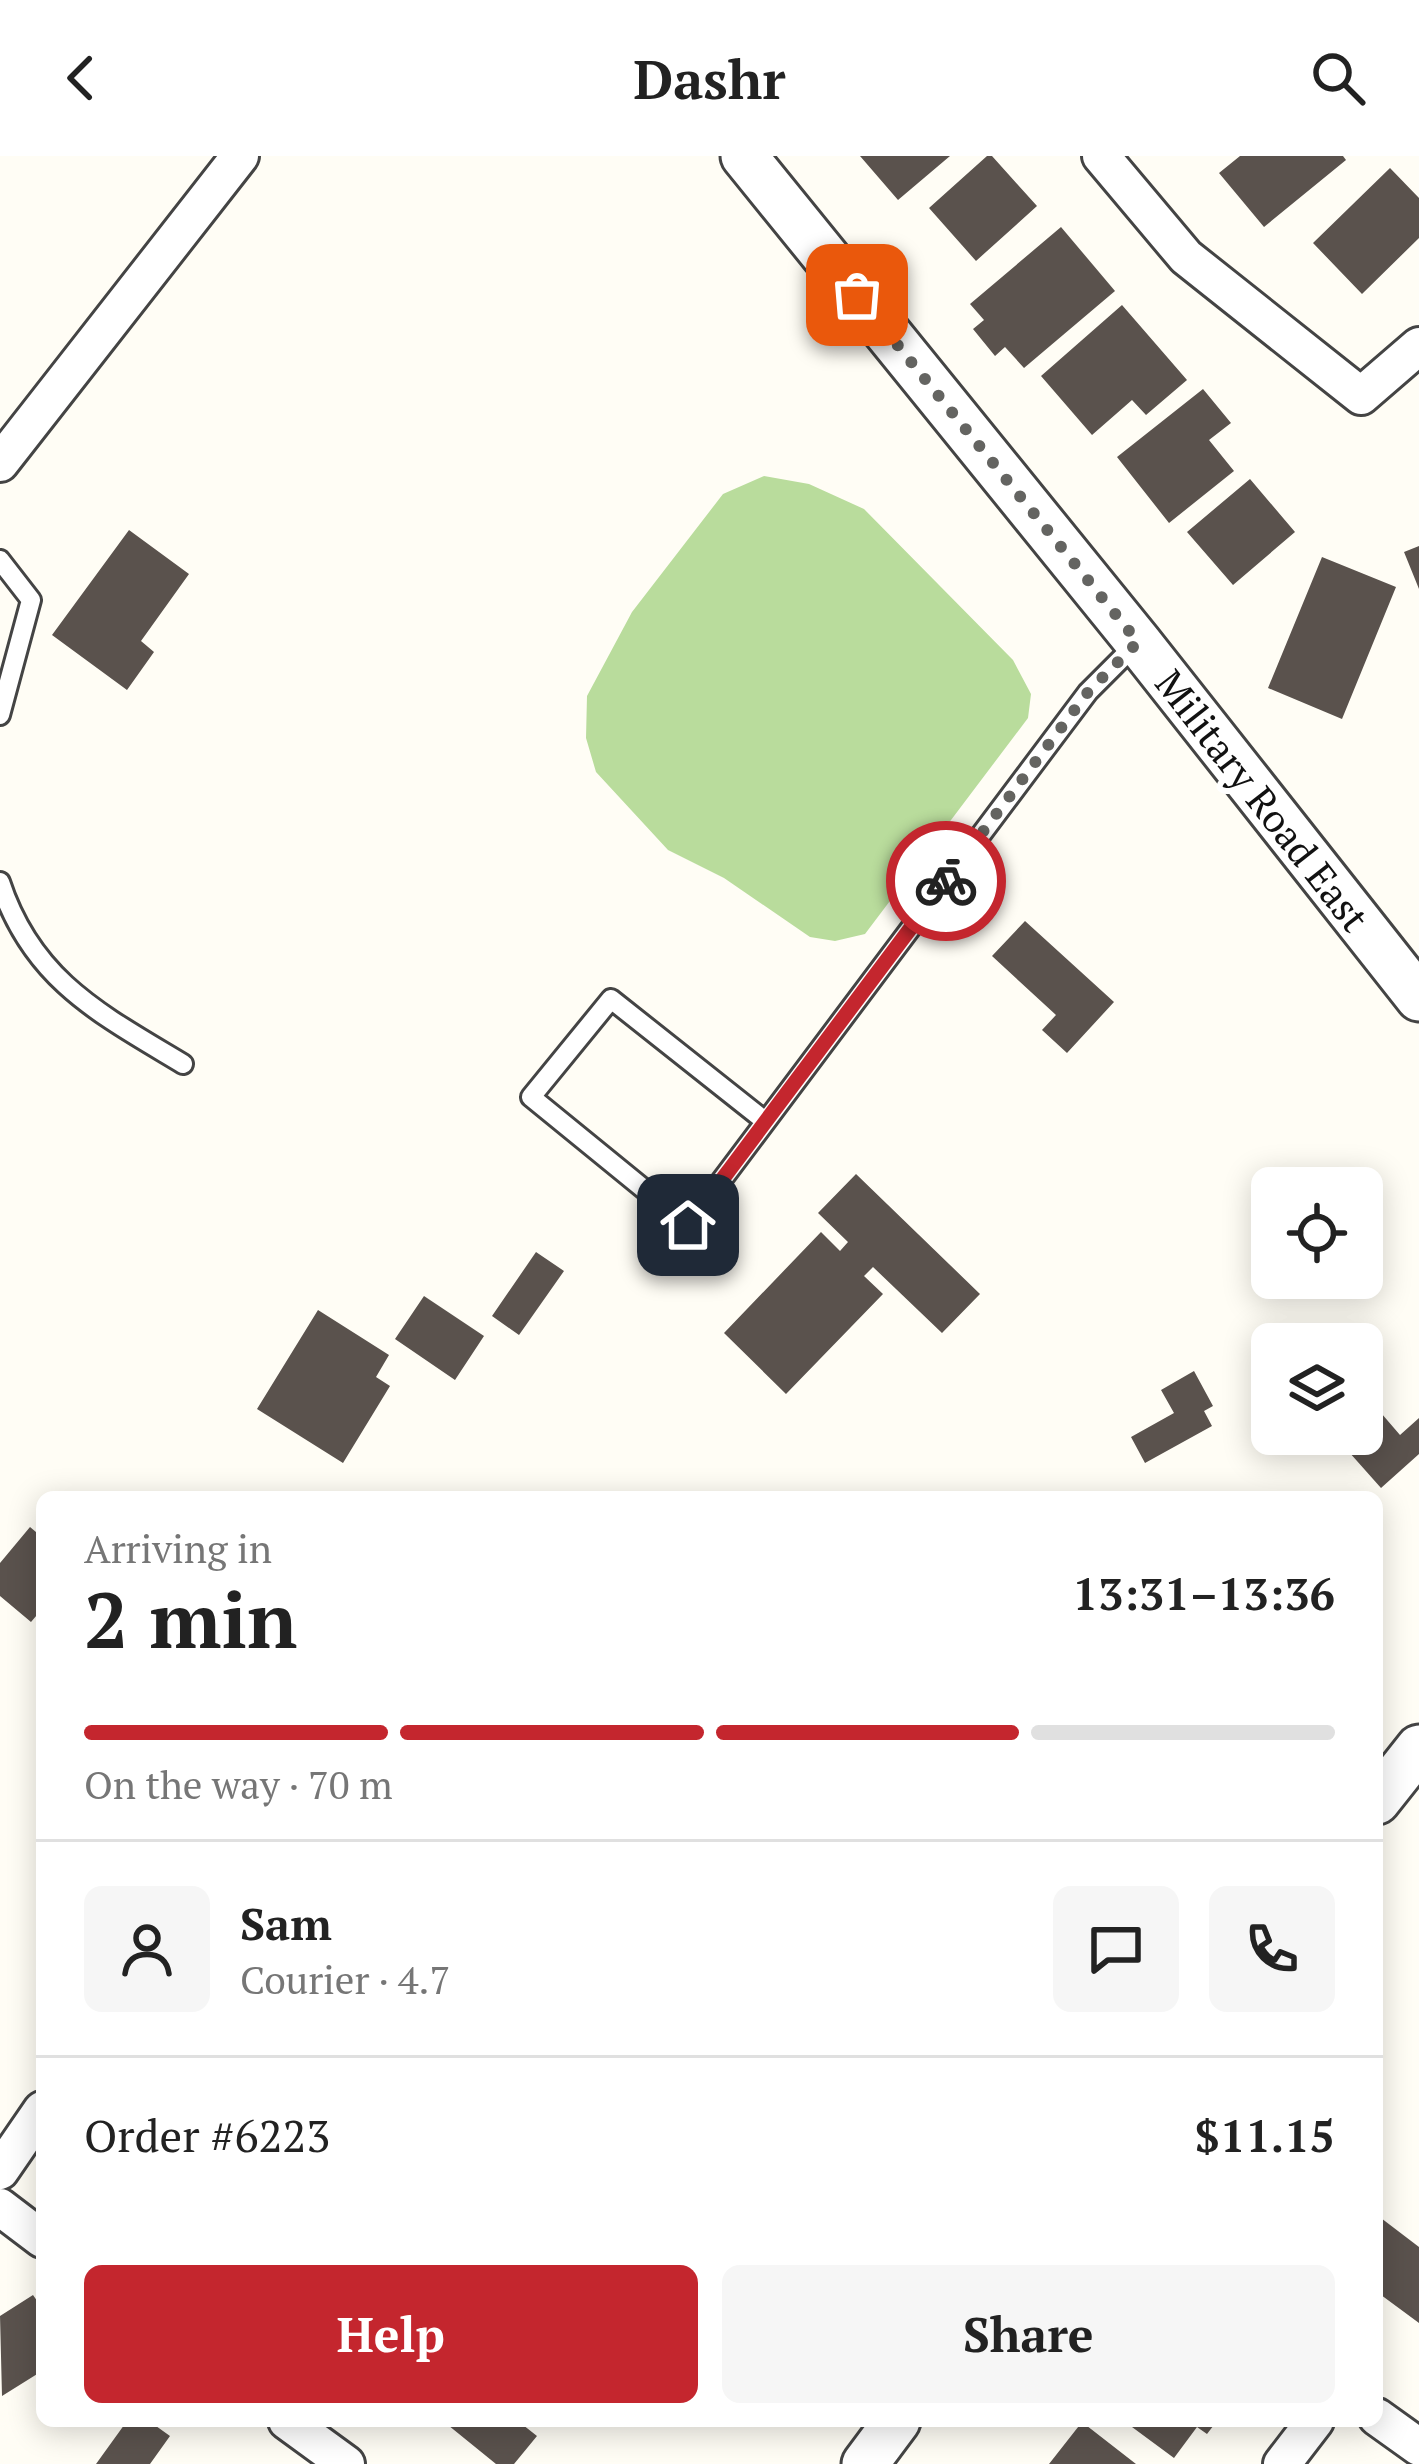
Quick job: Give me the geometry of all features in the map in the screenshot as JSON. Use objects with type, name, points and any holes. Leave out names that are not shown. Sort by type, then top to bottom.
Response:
[{"type":"street","points":[[0,463],[240,156]]},
{"type":"street","name":"Military Road East","points":[[744,156],[1419,998]]},
{"type":"street","points":[[1100,156],[1186,257],[1361,396],[1419,346]]},
{"type":"street","points":[[1383,1794],[1419,1748]]},
{"type":"street","points":[[0,2171],[36,2119]]},
{"type":"street","points":[[0,2207],[36,2234]]},
{"type":"street","points":[[1383,2421],[1419,2447]]},
{"type":"street","points":[[295,2427],[346,2464]]},
{"type":"street","points":[[865,2464],[893,2427]]},
{"type":"street","points":[[1282,2464],[1310,2427]]},
{"type":"lane","points":[[0,560],[31,600],[0,715]]},
{"type":"lane","points":[[765,1120],[611,999],[531,1097],[688,1225],[1088,692],[1138,642]]},
{"type":"lane","points":[[0,882],[12,919],[48,972],[107,1018],[183,1064]]},
{"type":"green space","points":[[764,476],[809,484],[864,509],[1013,660],[1031,694],[1028,718],[865,934],[835,941],[810,937],[724,878],[668,850],[596,772],[586,738],[587,696],[632,612],[723,494]]},
{"type":"building","points":[[860,156],[950,156],[898,200]]},
{"type":"building","points":[[987,156],[1037,206],[976,261],[929,208]]},
{"type":"building","points":[[1240,156],[1343,156],[1346,160],[1264,227],[1219,173]]},
{"type":"building","points":[[1390,168],[1419,198],[1419,238],[1362,294],[1313,243]]},
{"type":"building","points":[[1061,227],[1115,291],[1024,368],[1005,347],[995,356],[973,329],[984,320],[970,304]]},
{"type":"building","points":[[1122,305],[1187,380],[1146,415],[1132,400],[1092,435],[1041,376]]},
{"type":"building","points":[[1203,389],[1231,423],[1209,440],[1234,471],[1169,523],[1117,457]]},
{"type":"building","points":[[1250,479],[1295,532],[1233,585],[1187,532]]},
{"type":"building","points":[[129,530],[189,574],[141,641],[154,652],[127,690],[52,635]]},
{"type":"building","points":[[1419,546],[1419,589],[1404,552]]},
{"type":"building","points":[[1322,557],[1396,587],[1342,719],[1268,688]]},
{"type":"building","points":[[1025,921],[1114,1002],[1067,1053],[1042,1030],[1056,1015],[992,956]]},
{"type":"building","points":[[856,1174],[980,1294],[942,1333],[873,1267],[864,1276],[883,1294],[786,1394],[724,1333],[821,1232],[840,1251],[848,1242],[818,1213]]},
{"type":"building","points":[[536,1252],[564,1271],[519,1335],[492,1316]]},
{"type":"building","points":[[424,1296],[484,1336],[455,1380],[395,1339]]},
{"type":"building","points":[[318,1310],[389,1355],[376,1377],[390,1386],[343,1463],[257,1409]]},
{"type":"building","points":[[1194,1371],[1213,1406],[1204,1411],[1212,1426],[1145,1463],[1131,1437],[1174,1413],[1161,1390]]},
{"type":"building","points":[[1383,1415],[1400,1435],[1419,1418],[1419,1454],[1381,1488],[1352,1455],[1383,1455]]},
{"type":"building","points":[[30,1527],[36,1532],[36,1616],[31,1622],[0,1596],[0,1563]]},
{"type":"building","points":[[1383,2220],[1419,2247],[1419,2323],[1383,2296]]},
{"type":"building","points":[[33,2295],[36,2299],[36,2375],[2,2396],[0,2316]]},
{"type":"building","points":[[123,2427],[157,2427],[170,2436],[150,2464],[96,2464]]},
{"type":"building","points":[[450,2427],[526,2427],[537,2436],[514,2464],[496,2464]]},
{"type":"building","points":[[1078,2427],[1088,2427],[1136,2464],[1049,2464]]},
{"type":"building","points":[[1132,2427],[1197,2427],[1174,2458]]},
{"type":"way so far","points":[[857,295],[1138,642],[1088,692],[946,881]]},
{"type":"route","points":[[688,1225],[946,881]]}]
